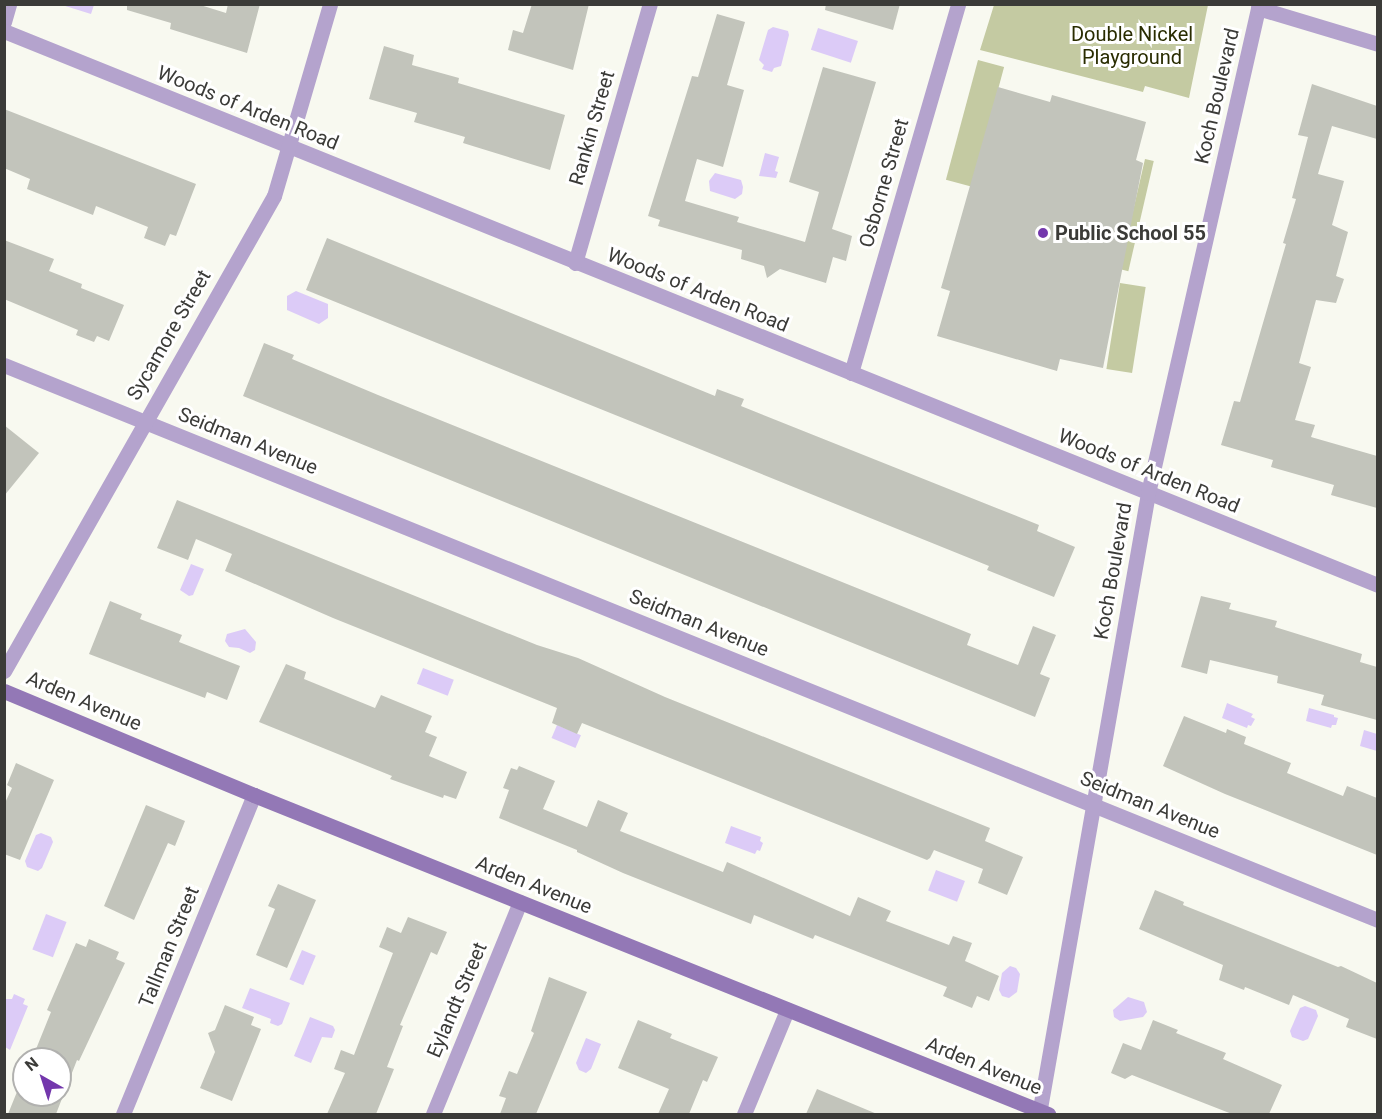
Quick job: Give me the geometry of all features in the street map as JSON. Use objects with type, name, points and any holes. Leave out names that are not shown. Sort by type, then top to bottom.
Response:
[{"type":"street","points":[[4,22],[9,4]]},
{"type":"street","name":"Sycamore Street","points":[[4,671],[144,421],[274,196],[330,4]]},
{"type":"street","name":"Rankin Street","points":[[575,263],[650,4]]},
{"type":"street","name":"Osborne Street","points":[[851,373],[958,4]]},
{"type":"street","points":[[1258,6],[1377,44]]},
{"type":"street","name":"Koch Boulevard","points":[[1042,1113],[1148,494],[1258,6]]},
{"type":"street","name":"Woods of Arden Road","points":[[4,31],[1377,585]]},
{"type":"street","name":"Seidman Avenue","points":[[4,365],[1377,920]]},
{"type":"street","name":"Arden Avenue","points":[[4,691],[254,795],[1042,1113]]},
{"type":"street","name":"Tallman Street","points":[[123,1114],[254,795]]},
{"type":"street","name":"Eylandt Street","points":[[433,1114],[520,902]]},
{"type":"street","points":[[744,1114],[787,1010]]},
{"type":"green space","name":"Double Nickel Playground","points":[[994,5],[1208,5],[1189,98],[1145,86],[1143,92],[980,50]]},
{"type":"green space","points":[[978,60],[1004,67],[972,187],[946,180]]},
{"type":"green space","points":[[1145,159],[1154,161],[1128,271],[1120,269]]},
{"type":"green space","points":[[1120,283],[1146,287],[1132,373],[1106,369]]},
{"type":"shaded area","points":[[62,4],[94,5],[91,14]]},
{"type":"shaded area","points":[[773,27],[788,31],[789,35],[781,66],[774,68],[772,72],[762,69],[764,65],[759,60],[768,30]]},
{"type":"shaded area","points":[[818,28],[858,41],[851,63],[811,50]]},
{"type":"shaded area","points":[[765,153],[779,157],[775,171],[778,172],[776,178],[759,176]]},
{"type":"shaded area","points":[[715,173],[741,180],[742,194],[735,199],[710,191],[709,181]]},
{"type":"shaded area","points":[[296,291],[328,304],[328,318],[319,324],[287,310],[287,296]]},
{"type":"shaded area","points":[[191,564],[204,569],[193,595],[189,596],[180,590]]},
{"type":"shaded area","points":[[245,629],[256,642],[255,650],[250,653],[229,647],[225,641],[227,634]]},
{"type":"shaded area","points":[[423,668],[454,680],[448,696],[417,684]]},
{"type":"shaded area","points":[[1227,703],[1253,714],[1251,717],[1255,719],[1251,726],[1248,725],[1247,728],[1222,718]]},
{"type":"shaded area","points":[[1309,708],[1334,715],[1338,718],[1336,725],[1332,725],[1331,728],[1306,721]]},
{"type":"shaded area","points":[[557,725],[581,735],[575,748],[552,738]]},
{"type":"shaded area","points":[[1364,730],[1377,734],[1377,751],[1360,746]]},
{"type":"shaded area","points":[[731,826],[761,837],[760,841],[763,843],[760,851],[757,850],[755,854],[725,843]]},
{"type":"shaded area","points":[[41,833],[51,837],[53,842],[42,868],[38,871],[27,867],[25,861],[36,835]]},
{"type":"shaded area","points":[[936,870],[965,881],[957,902],[928,891]]},
{"type":"shaded area","points":[[46,914],[67,922],[53,957],[32,949]]},
{"type":"shaded area","points":[[302,950],[316,956],[303,985],[289,979]]},
{"type":"shaded area","points":[[1010,966],[1016,968],[1020,974],[1017,992],[1009,998],[1002,996],[999,990],[1002,973]]},
{"type":"shaded area","points":[[250,988],[290,1003],[282,1024],[278,1026],[270,1023],[271,1019],[242,1008]]},
{"type":"shaded area","points":[[14,994],[25,999],[23,1004],[28,1006],[10,1050],[5,1047],[5,999],[12,999]]},
{"type":"shaded area","points":[[1128,997],[1144,1002],[1147,1012],[1143,1017],[1120,1021],[1114,1017],[1113,1010]]},
{"type":"shaded area","points":[[1305,1006],[1316,1010],[1318,1016],[1308,1039],[1303,1041],[1292,1037],[1290,1031],[1300,1008]]},
{"type":"shaded area","points":[[310,1017],[333,1026],[335,1030],[332,1038],[322,1037],[311,1063],[294,1056]]},
{"type":"shaded area","points":[[586,1038],[601,1044],[591,1069],[586,1073],[579,1070],[576,1063]]},
{"type":"building","points":[[127,4],[197,4],[226,13],[228,4],[260,4],[247,53],[170,29],[171,23],[127,10]]},
{"type":"building","points":[[532,4],[589,4],[573,70],[508,50],[513,30],[523,33]]},
{"type":"building","points":[[826,4],[900,4],[893,30],[825,10]]},
{"type":"building","points":[[717,14],[745,22],[727,85],[744,90],[723,167],[697,159],[685,201],[739,217],[737,222],[805,242],[819,192],[789,182],[823,67],[876,82],[832,229],[852,236],[846,261],[833,257],[826,283],[780,269],[767,278],[764,266],[741,259],[742,250],[658,226],[660,220],[648,216],[692,76],[698,77]]},
{"type":"building","points":[[384,46],[414,55],[412,65],[459,78],[458,83],[565,115],[550,170],[463,143],[465,137],[414,122],[417,113],[369,99]]},
{"type":"building","points":[[1312,84],[1377,106],[1377,139],[1332,126],[1318,174],[1344,181],[1332,225],[1348,232],[1336,276],[1344,279],[1336,303],[1316,300],[1299,363],[1311,367],[1295,420],[1315,425],[1311,437],[1377,456],[1377,508],[1331,495],[1334,485],[1271,467],[1273,460],[1221,445],[1234,401],[1240,402],[1286,244],[1283,243],[1296,199],[1292,198],[1308,137],[1298,135]]},
{"type":"building","name":"Public School 55","points":[[998,87],[1050,102],[1052,95],[1146,122],[1136,160],[1143,163],[1103,368],[1060,359],[1057,371],[937,336],[950,291],[941,288]]},
{"type":"building","points":[[4,109],[196,184],[176,236],[170,234],[165,246],[144,238],[148,227],[96,206],[93,215],[27,189],[30,179],[4,168]]},
{"type":"building","points":[[327,238],[715,396],[717,389],[744,399],[741,406],[1039,525],[1037,531],[1075,547],[1054,597],[987,570],[989,566],[306,290]]},
{"type":"building","points":[[4,240],[54,259],[49,271],[82,284],[81,288],[124,305],[109,341],[97,336],[94,342],[76,335],[78,330],[4,299]]},
{"type":"building","points":[[264,343],[294,355],[292,359],[378,395],[971,634],[967,645],[1018,665],[1033,626],[1056,635],[1040,674],[1050,678],[1035,717],[243,396]]},
{"type":"building","points":[[4,425],[39,453],[4,496]]},
{"type":"building","points":[[177,500],[537,645],[578,658],[665,697],[990,828],[985,841],[1023,857],[1007,895],[978,883],[983,869],[934,850],[927,860],[582,723],[577,734],[552,723],[557,708],[333,618],[225,571],[232,554],[196,539],[188,560],[157,548]]},
{"type":"building","points":[[1201,596],[1231,603],[1229,609],[1277,621],[1275,627],[1362,654],[1360,662],[1377,667],[1377,720],[1321,705],[1324,695],[1277,683],[1278,676],[1210,660],[1207,674],[1181,667]]},
{"type":"building","points":[[110,601],[142,614],[140,619],[182,635],[179,642],[240,666],[227,700],[207,692],[205,698],[89,654]]},
{"type":"building","points":[[286,664],[306,672],[304,679],[375,708],[381,695],[432,716],[425,732],[437,737],[429,756],[467,772],[456,799],[444,795],[443,798],[390,779],[392,776],[259,722]]},
{"type":"building","points":[[1184,716],[1226,733],[1227,729],[1246,737],[1244,744],[1291,763],[1287,773],[1343,796],[1347,786],[1377,798],[1377,855],[1225,794],[1163,766]]},
{"type":"building","points":[[16,763],[54,780],[20,860],[4,854],[4,805],[12,788],[7,785]]},
{"type":"building","points":[[519,766],[555,781],[543,809],[587,827],[598,800],[628,813],[620,831],[723,872],[727,862],[850,916],[858,897],[891,911],[886,921],[949,945],[953,936],[972,943],[965,961],[999,976],[989,1001],[977,996],[972,1008],[943,996],[947,987],[815,935],[813,939],[754,915],[751,924],[623,873],[577,850],[499,818],[509,790],[503,788],[511,768],[517,770]]},
{"type":"building","points":[[146,805],[185,821],[175,846],[168,843],[134,920],[104,906]]},
{"type":"building","points":[[278,884],[316,900],[287,968],[256,955],[275,909],[268,906]]},
{"type":"building","points":[[1155,890],[1184,902],[1183,905],[1338,967],[1341,966],[1377,983],[1377,1039],[1346,1027],[1349,1019],[1293,995],[1289,1005],[1245,987],[1244,990],[1219,980],[1223,965],[1139,929]]},
{"type":"building","points":[[408,917],[447,932],[437,955],[431,952],[400,1025],[403,1026],[387,1067],[394,1069],[376,1114],[327,1114],[345,1073],[334,1069],[341,1050],[354,1055],[393,953],[379,947],[387,927],[401,933]]},
{"type":"building","points":[[89,939],[119,952],[116,959],[125,963],[72,1073],[72,1047],[37,1047],[51,1012],[47,1010],[76,943],[86,947]]},
{"type":"building","points":[[549,977],[587,992],[536,1114],[500,1114],[506,1098],[499,1096],[509,1071],[517,1074],[534,1033],[531,1031]]},
{"type":"building","points":[[225,1005],[254,1017],[251,1025],[261,1029],[232,1101],[200,1088],[215,1052],[208,1033],[215,1030]]},
{"type":"building","points":[[638,1020],[672,1034],[670,1038],[718,1057],[707,1082],[703,1080],[689,1114],[658,1114],[669,1089],[618,1068]]},
{"type":"building","points":[[1153,1020],[1178,1030],[1176,1033],[1226,1053],[1223,1059],[1282,1085],[1269,1114],[1232,1114],[1132,1075],[1125,1079],[1111,1073],[1123,1043],[1141,1050]]},
{"type":"building","points":[[817,1089],[877,1114],[806,1114]]},
{"type":"building","points":[[12,1104],[12,1107],[59,1107],[56,1114],[8,1114]]},
{"type":"place","name":"Public School 55","points":[[1043,233]]}]
